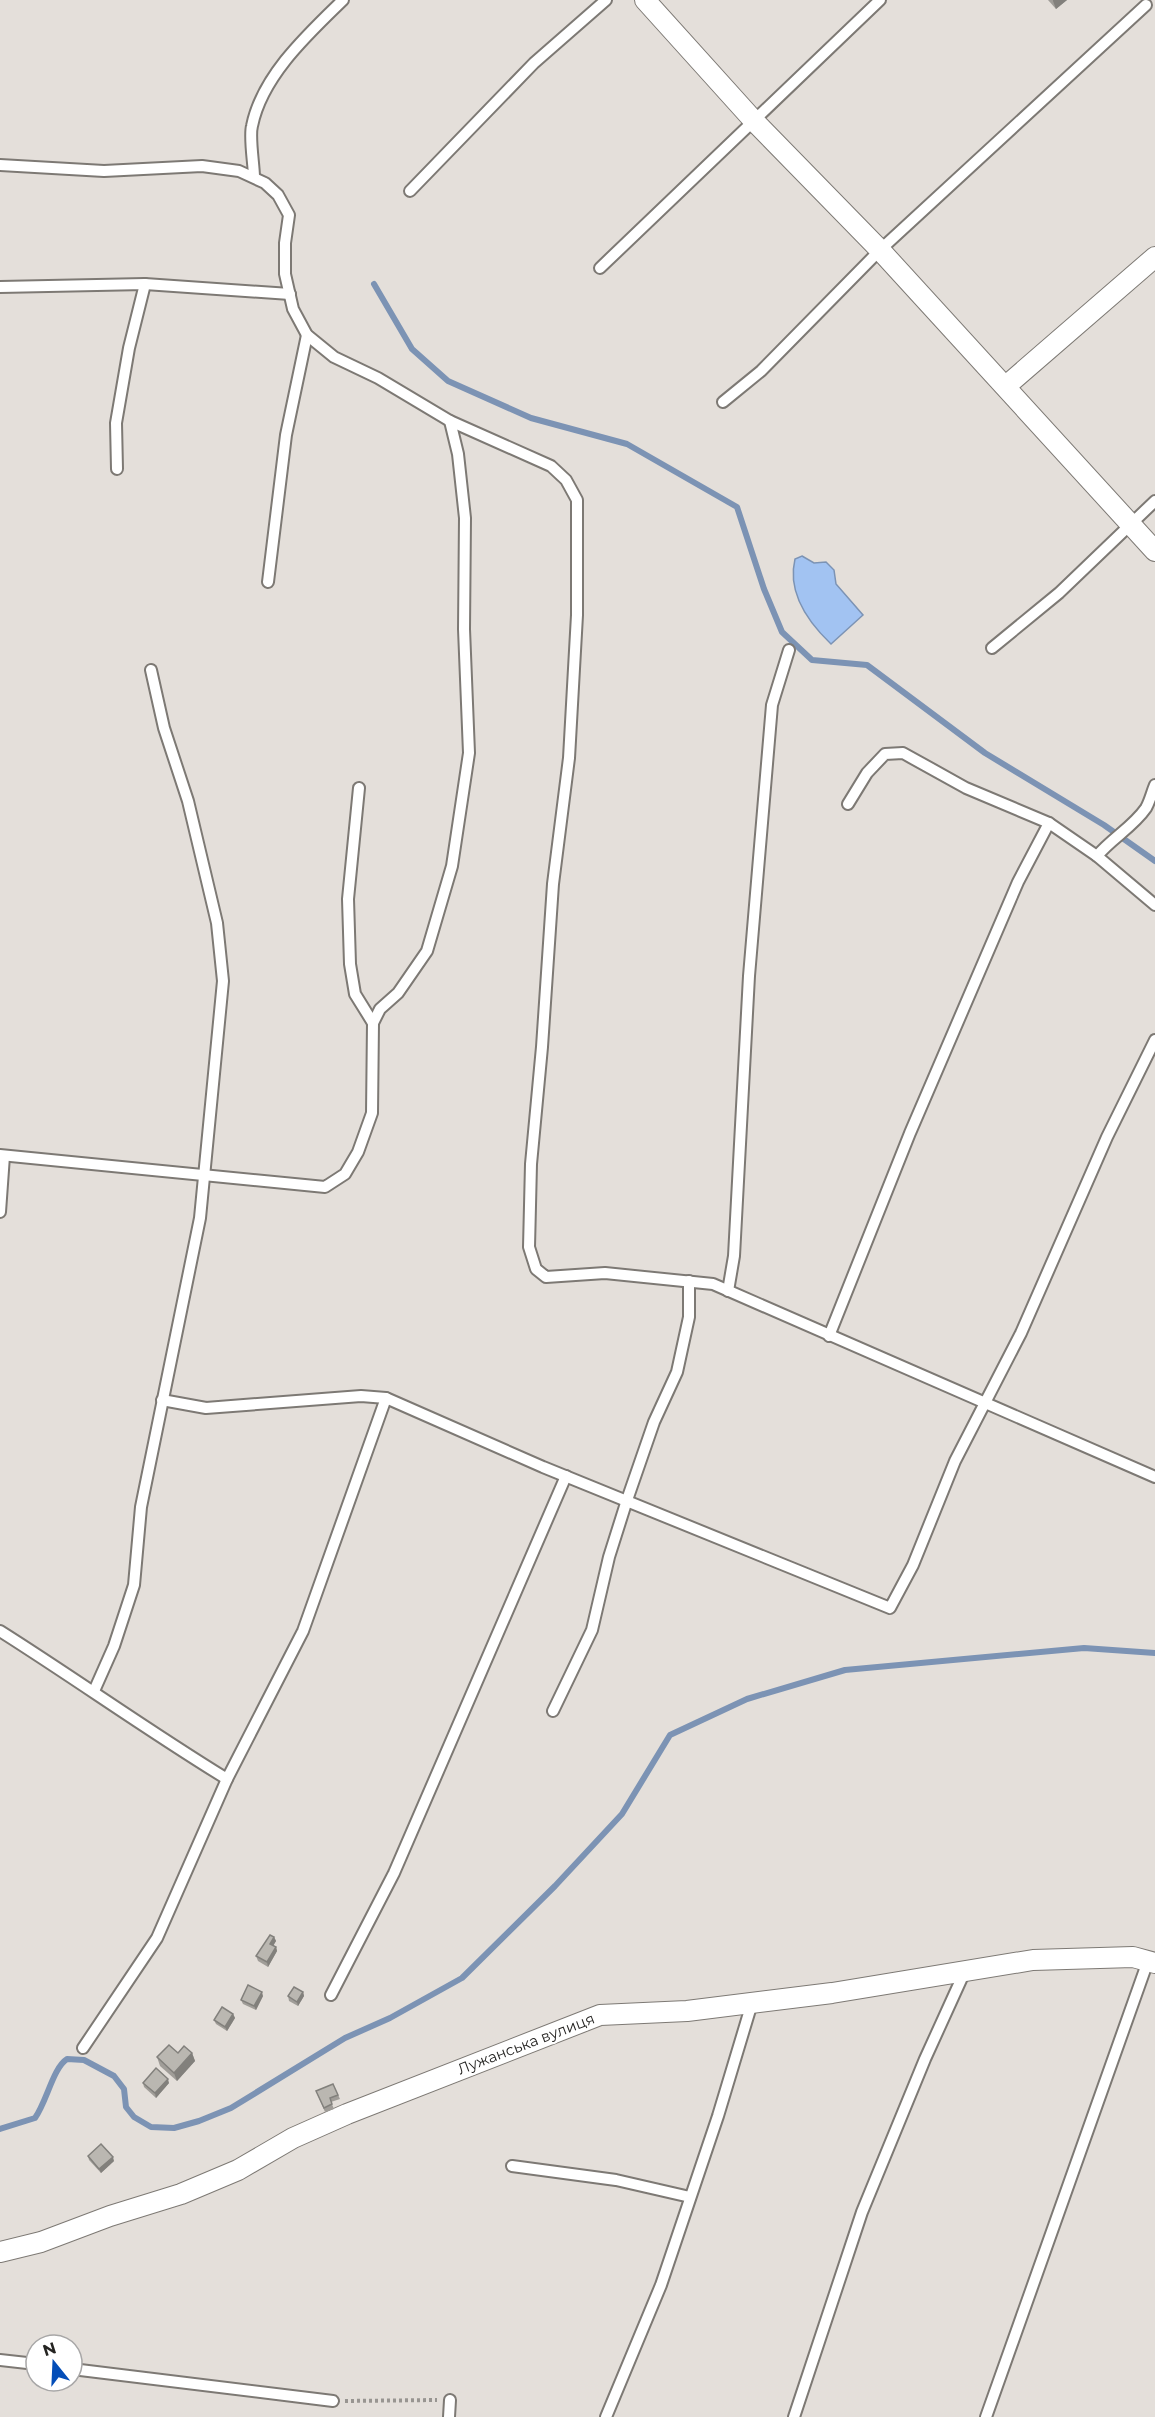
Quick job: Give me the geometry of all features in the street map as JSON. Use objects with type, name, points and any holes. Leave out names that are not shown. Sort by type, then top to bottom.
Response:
[{"type":"street","points":[[645,0],[755,122],[880,250],[1006,386],[1155,551]]},
{"type":"street","points":[[1006,386],[1155,257]]},
{"type":"street","name":"Лужанська вулиця","points":[[0,2252],[41,2242],[110,2216],[181,2194],[238,2170],[293,2138],[347,2114],[600,2015],[687,2011],[752,2003],[1033,1960],[1133,1957],[1151,1962]]},
{"type":"lane","points":[[254,177],[251,128],[262,98],[283,63],[343,0]]},
{"type":"lane","points":[[410,191],[534,63],[606,0]]},
{"type":"lane","points":[[600,268],[880,0]]},
{"type":"lane","points":[[723,402],[761,371],[880,250],[1146,5]]},
{"type":"lane","points":[[0,165],[104,171],[202,166],[239,171],[265,183],[278,195],[289,215],[285,243],[285,274],[293,309],[306,335],[334,357],[378,378],[450,421],[551,466],[566,480],[577,500],[577,615],[569,758],[553,884],[542,1047],[531,1164],[529,1247],[536,1269],[546,1277],[605,1273],[713,1284],[1155,1477]]},
{"type":"lane","points":[[0,287],[145,284],[290,294]]},
{"type":"lane","points":[[117,469],[116,423],[129,348],[145,284]]},
{"type":"lane","points":[[268,582],[286,435],[306,335]]},
{"type":"lane","points":[[0,1212],[2,1156],[325,1187],[345,1174],[358,1152],[372,1113],[373,1023],[380,1009],[398,993],[427,951],[452,866],[469,753],[464,629],[465,518],[458,454],[450,421]]},
{"type":"lane","points":[[992,648],[1059,593],[1155,501]]},
{"type":"lane","points":[[728,1291],[734,1256],[749,976],[772,705],[789,650]]},
{"type":"lane","points":[[94,1691],[114,1646],[134,1585],[141,1507],[184,1303],[205,1176],[223,981],[217,923],[188,801],[164,729],[151,670]]},
{"type":"lane","points":[[848,804],[867,773],[885,754],[903,753],[966,788],[1049,823],[1097,856],[1155,905]]},
{"type":"lane","points":[[1097,856],[1109,840],[1131,825],[1147,807],[1155,785]]},
{"type":"lane","points":[[359,788],[348,899],[350,964],[356,994],[373,1023]]},
{"type":"lane","points":[[829,1336],[910,1133],[1018,882],[1049,823]]},
{"type":"lane","points":[[162,1400],[206,1408],[361,1396],[386,1398],[566,1476],[890,1608],[913,1565],[955,1461],[1021,1333],[1107,1137],[1155,1040]]},
{"type":"lane","points":[[553,1711],[592,1630],[609,1557],[627,1500],[654,1422],[677,1372],[689,1317],[689,1281]]},
{"type":"lane","points":[[83,2048],[157,1938],[227,1779],[303,1631],[386,1398]]},
{"type":"lane","points":[[331,1995],[394,1873],[566,1476]]},
{"type":"lane","points":[[0,1630],[94,1691],[157,1736],[227,1779]]},
{"type":"lane","points":[[986,2417],[1151,1962]]},
{"type":"lane","points":[[794,2417],[862,2211],[925,2059],[965,1971]]},
{"type":"lane","points":[[606,2417],[660,2285],[752,2003]]},
{"type":"lane","points":[[512,2166],[616,2180],[690,2197]]},
{"type":"lane","points":[[0,2360],[24,2363]]},
{"type":"lane","points":[[84,2370],[333,2401]]},
{"type":"lane","points":[[449,2417],[450,2400]]},
{"type":"path","points":[[333,2401],[450,2400]]},
{"type":"water","points":[[802,556],[814,563],[826,562],[834,570],[836,584],[863,615],[831,644],[807,616],[797,595],[793,571],[795,559]]},
{"type":"building","points":[[270,1935],[274,1937],[270,1944],[276,1947],[267,1962],[256,1956]]},
{"type":"building","points":[[248,1985],[262,1992],[254,2006],[241,2000]]},
{"type":"building","points":[[294,1987],[303,1992],[297,2002],[288,1996]]},
{"type":"building","points":[[222,2007],[233,2014],[225,2027],[214,2020]]},
{"type":"building","points":[[169,2045],[178,2053],[184,2046],[192,2053],[174,2073],[157,2057]]},
{"type":"building","points":[[156,2068],[168,2079],[155,2093],[143,2083]]},
{"type":"building","points":[[333,2084],[338,2095],[330,2098],[332,2104],[324,2108],[316,2091]]},
{"type":"building","points":[[101,2144],[113,2157],[99,2169],[88,2156]]},
{"type":"waterway","points":[[374,284],[412,349],[448,381],[531,418],[627,444],[737,507],[764,589],[782,632],[812,660],[867,665],[985,753],[1104,825],[1155,861]]},
{"type":"waterway","points":[[0,2129],[35,2118],[54,2077],[67,2059],[84,2060],[114,2076],[124,2089],[126,2107],[134,2117],[151,2127],[174,2128],[199,2121],[231,2108],[345,2038],[390,2018],[462,1978],[555,1886],[622,1814],[670,1735],[747,1699],[845,1670],[1084,1648],[1155,1653]]}]
